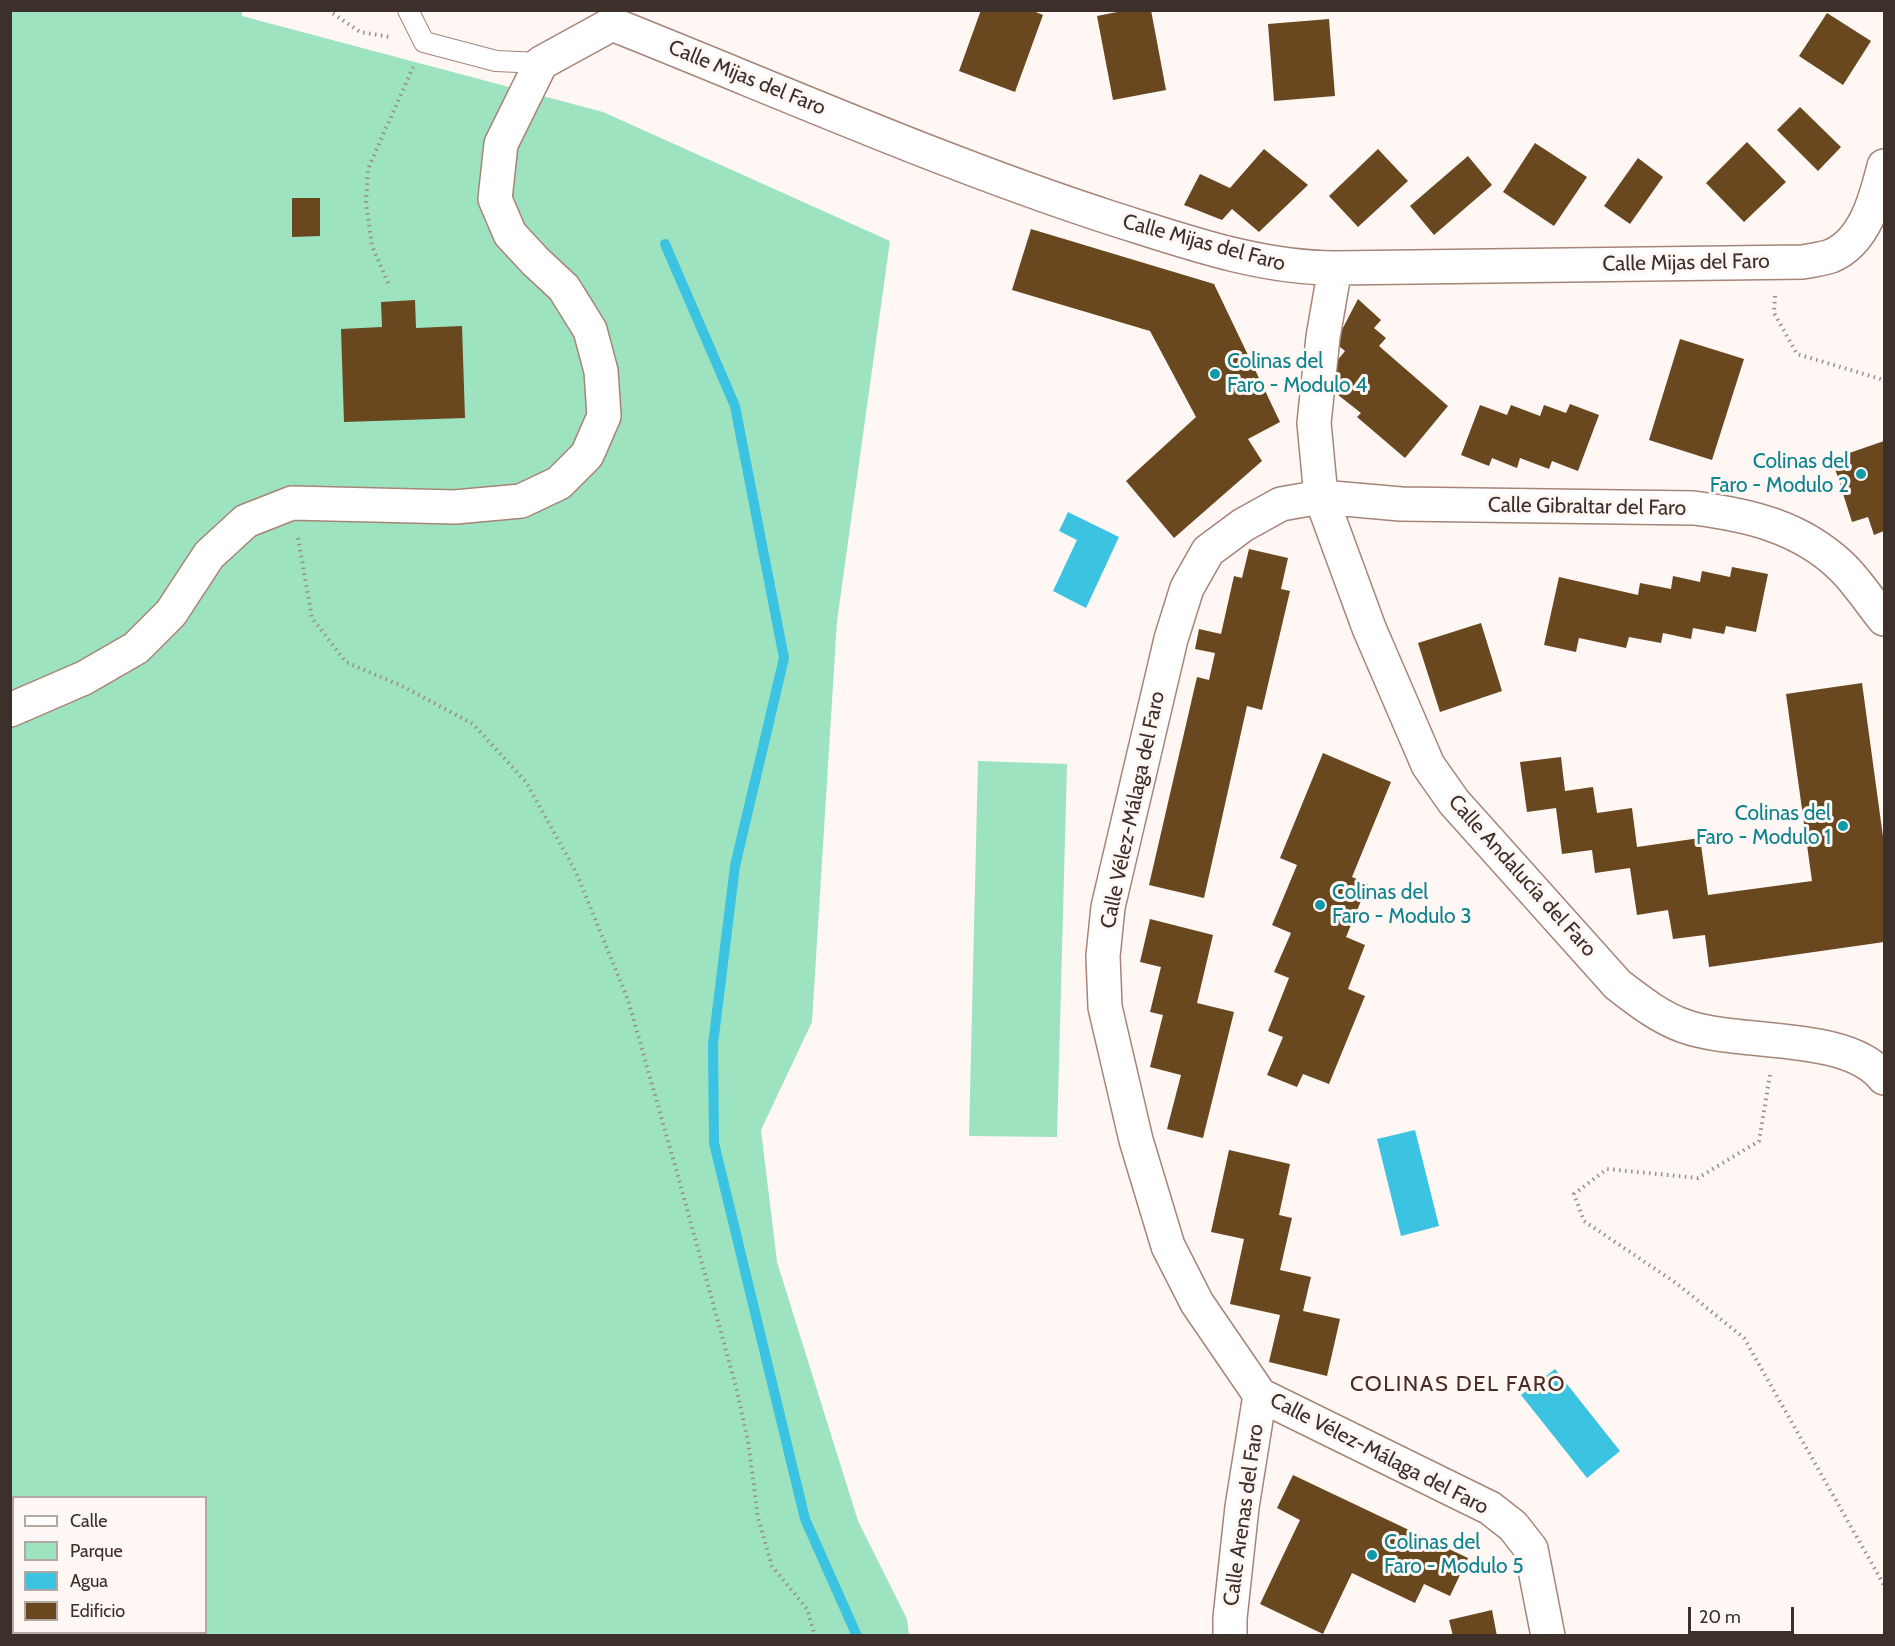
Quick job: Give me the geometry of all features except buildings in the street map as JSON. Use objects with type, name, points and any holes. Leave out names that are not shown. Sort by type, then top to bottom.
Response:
[{"type":"street","points":[[10,710],[84,678],[136,648],[171,613],[209,555],[246,521],[292,503],[454,507],[521,501],[559,483],[587,455],[604,416],[601,371],[590,330],[564,288],[510,234],[495,199],[501,144],[541,63],[614,17]]},
{"type":"street","name":"Calle Mijas del Faro","points":[[614,17],[1041,195],[1175,239],[1276,265],[1335,268],[1803,262],[1832,255],[1857,235],[1874,206],[1884,166]]},
{"type":"street","points":[[1322,497],[1314,423],[1323,337],[1335,268]]},
{"type":"street","name":"Calle Gibraltar del Faro","points":[[1322,497],[1401,504],[1694,508],[1733,513],[1774,524],[1808,539],[1841,566],[1884,619]]},
{"type":"street","name":"Calle Andalucía del Faro","points":[[1322,497],[1369,628],[1428,765],[1454,802],[1618,985],[1651,1010],[1684,1026],[1717,1035],[1829,1048],[1857,1057],[1879,1071],[1884,1078]]},
{"type":"street","name":"Calle Vélez-Málaga del Faro","points":[[1322,497],[1281,504],[1243,525],[1208,551],[1187,588],[1171,639],[1108,907],[1103,957],[1105,1007],[1136,1140],[1168,1246],[1197,1302],[1260,1395],[1490,1508],[1513,1526],[1531,1549],[1548,1635]]},
{"type":"street","name":"Calle Arenas del Faro","points":[[1230,1635],[1242,1507],[1260,1395]]},
{"type":"lane","points":[[408,10],[424,42],[496,61],[541,63]]},
{"type":"path","points":[[328,10],[360,32],[424,42],[368,170],[366,203],[372,246],[388,283]]},
{"type":"path","points":[[1776,262],[1774,313],[1797,354],[1884,380]]},
{"type":"path","points":[[292,503],[312,618],[346,662],[404,687],[473,724],[526,782],[576,872],[628,1000],[676,1169],[736,1387],[748,1441],[758,1518],[772,1566],[807,1609],[815,1635]]},
{"type":"path","points":[[1775,1040],[1759,1141],[1698,1178],[1607,1169],[1574,1194],[1584,1221],[1676,1283],[1744,1338],[1884,1586]]},
{"type":"green space","points":[[11,11],[242,11],[242,16],[603,112],[890,241],[837,621],[812,1022],[761,1130],[777,1262],[858,1521],[907,1619],[909,1635],[11,1636]]},
{"type":"green space","points":[[978,761],[1067,764],[1057,1137],[969,1136]]},
{"type":"water","points":[[1068,512],[1119,537],[1086,608],[1053,591],[1077,540],[1059,531]]},
{"type":"water","points":[[1415,1130],[1439,1226],[1401,1236],[1377,1139]]},
{"type":"water","points":[[1555,1369],[1620,1451],[1587,1478],[1521,1395]]},
{"type":"waterway","points":[[665,244],[735,406],[784,658],[735,866],[713,1044],[714,1143],[805,1519],[857,1636]]},
{"type":"place","name":"Colinas del Faro - Modulo 4","points":[[1215,374]]},
{"type":"place","name":"Colinas del Faro - Modulo 2","points":[[1861,474]]},
{"type":"place","name":"Colinas del Faro - Modulo 1","points":[[1843,826]]},
{"type":"place","name":"Colinas del Faro - Modulo 3","points":[[1320,905]]},
{"type":"place","name":"Colinas del Faro - Modulo 5","points":[[1372,1555]]},
{"type":"district","name":"COLINAS DEL FARO","points":[[1458,1385]]}]
